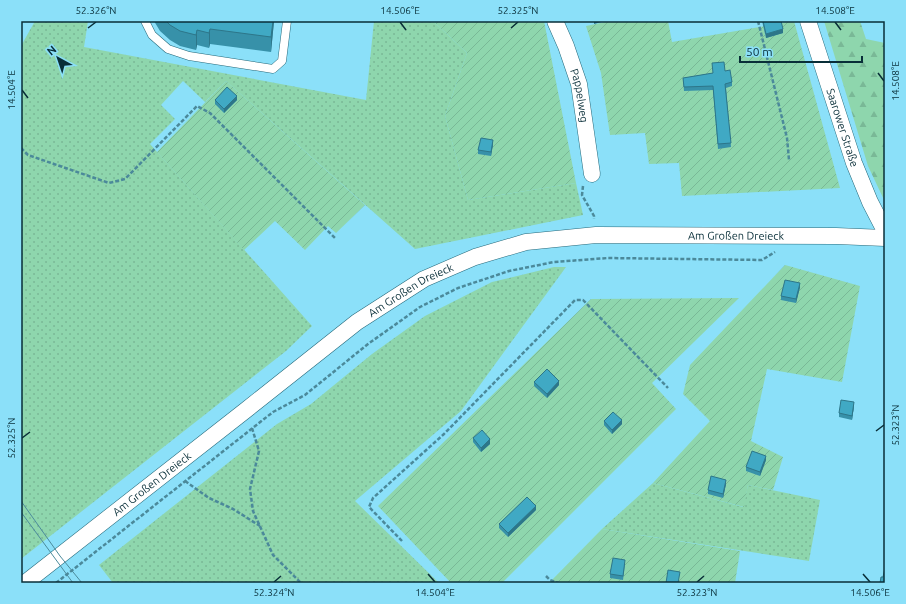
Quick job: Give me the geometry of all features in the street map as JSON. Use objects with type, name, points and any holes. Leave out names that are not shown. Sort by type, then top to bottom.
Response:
[{"type":"street","name":"Pappelweg","points":[[555,21],[566,46],[579,84],[592,174]]},
{"type":"street","name":"Saarower Straße","points":[[808,21],[854,163],[870,202],[885,231]]},
{"type":"street","name":"Am Großen Dreieck","points":[[27,582],[358,322],[424,279],[475,256],[526,242],[596,235],[836,236],[885,238]]},
{"type":"lane","points":[[145,21],[152,35],[168,49],[189,56],[273,69],[282,61],[287,21]]},
{"type":"path","points":[[758,21],[787,138],[789,160]]},
{"type":"path","points":[[21,148],[28,155],[109,183],[125,179],[197,106],[210,113],[336,240]]},
{"type":"path","points":[[592,174],[584,180],[582,195],[594,216],[596,235]]},
{"type":"path","points":[[56,583],[273,412],[305,395],[368,344],[420,307],[458,288],[508,271],[554,262],[608,258],[762,260],[777,250]]},
{"type":"path","points":[[402,541],[369,507],[373,498],[444,434],[575,300],[583,300],[668,388]]},
{"type":"path","points":[[246,410],[259,451],[250,489],[253,511],[273,556],[300,583]]},
{"type":"path","points":[[185,482],[209,498],[233,509],[261,527]]},
{"type":"path","points":[[546,576],[550,580],[558,583]]},
{"type":"green space","points":[[35,21],[88,21],[84,47],[366,100],[374,21],[433,21],[467,53],[445,116],[468,200],[576,183],[583,215],[415,249],[226,81],[205,102],[183,81],[161,105],[175,119],[150,144],[312,326],[286,351],[21,559],[21,46]]},
{"type":"green space","points":[[433,21],[544,21],[576,183],[468,200],[445,116],[467,53]]},
{"type":"green space","points":[[610,21],[668,21],[672,42],[794,21],[840,188],[682,196],[679,163],[649,164],[645,133],[610,135],[601,73],[586,26]]},
{"type":"green space","points":[[824,21],[860,21],[866,39],[885,43],[885,202],[868,166]]},
{"type":"green space","points":[[226,81],[365,205],[336,233],[328,226],[305,250],[275,221],[244,250],[157,152]]},
{"type":"green space","points":[[785,265],[860,286],[842,382],[767,369],[751,441],[783,457],[773,490],[748,485],[744,507],[653,483],[710,421],[683,394],[690,365]]},
{"type":"green space","points":[[554,267],[566,267],[461,411],[355,501],[439,583],[113,583],[99,565],[277,424],[311,404],[372,354],[425,316],[492,282]]},
{"type":"green space","points":[[739,298],[652,383],[676,409],[502,583],[451,583],[378,506],[591,299]]},
{"type":"green space","points":[[653,483],[743,507],[748,485],[820,500],[809,561],[602,529]]},
{"type":"green space","points":[[602,529],[740,551],[735,583],[549,583]]},
{"type":"building","points":[[166,21],[273,21],[271,37],[210,29],[209,33],[197,30],[196,35],[180,31]]},
{"type":"building","points":[[763,21],[781,21],[783,29],[766,34]]},
{"type":"building","points":[[724,62],[725,71],[730,70],[732,82],[725,84],[731,143],[718,144],[713,86],[684,87],[683,78],[713,73],[712,63]]},
{"type":"building","points":[[227,87],[237,96],[224,109],[215,100]]},
{"type":"building","points":[[481,138],[493,140],[491,152],[478,150]]},
{"type":"building","points":[[785,280],[800,283],[796,299],[781,296]]},
{"type":"building","points":[[547,369],[559,381],[547,394],[534,382]]},
{"type":"building","points":[[841,400],[854,402],[852,416],[839,413]]},
{"type":"building","points":[[613,412],[622,420],[612,430],[604,421]]},
{"type":"building","points":[[482,430],[490,439],[481,448],[473,438]]},
{"type":"building","points":[[752,451],[766,456],[760,472],[746,467]]},
{"type":"building","points":[[711,476],[726,480],[723,494],[708,490]]},
{"type":"building","points":[[527,497],[536,506],[508,533],[499,524]]},
{"type":"building","points":[[613,558],[625,560],[623,576],[610,574]]},
{"type":"building","points":[[885,568],[885,583],[880,583],[881,577],[883,577]]},
{"type":"building","points":[[668,570],[680,572],[678,583],[666,583]]},
{"type":"tram line","points":[[21,501],[60,556],[82,583]]},
{"type":"tram line","points":[[21,512],[73,583]]}]
